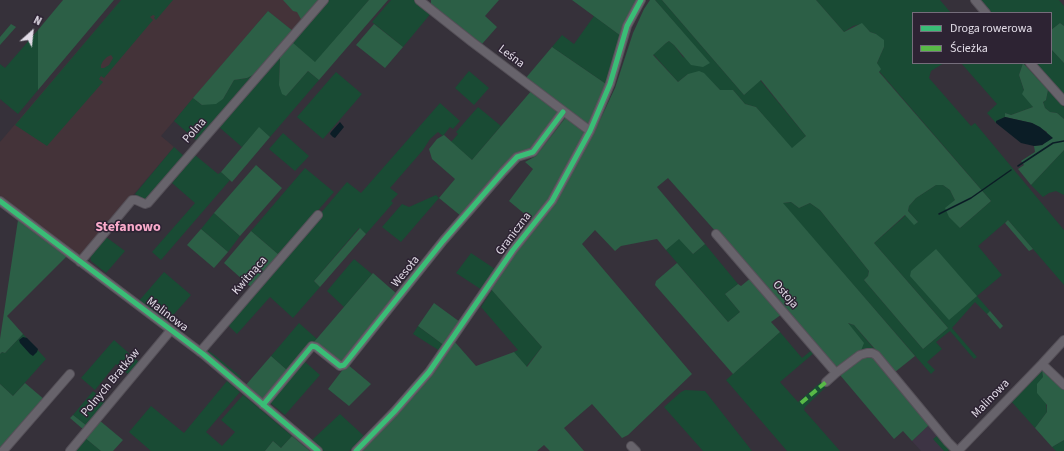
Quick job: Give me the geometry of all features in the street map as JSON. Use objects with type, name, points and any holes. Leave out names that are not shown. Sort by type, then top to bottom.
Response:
[{"type":"street","name":"Polna","points":[[80,262],[132,200],[136,200],[144,204],[148,203],[324,0]]},
{"type":"street","name":"Leśna","points":[[419,0],[563,112],[590,131]]},
{"type":"street","name":"Graniczna","points":[[356,451],[394,412],[437,362],[513,250],[552,201],[590,131],[610,84],[627,26],[641,0]]},
{"type":"street","points":[[975,0],[985,12]]},
{"type":"street","points":[[1031,64],[1064,101]]},
{"type":"street","name":"Wesoła","points":[[263,406],[312,346],[316,347],[339,365],[344,365],[443,241],[517,156],[533,152],[563,112]]},
{"type":"street","name":"Malinowa","points":[[0,202],[200,352],[318,451]]},
{"type":"street","name":"Kwitnąca","points":[[200,352],[318,215]]},
{"type":"street","name":"Ostoja","points":[[716,234],[836,373]]},
{"type":"street","name":"Polnych Bratków","points":[[70,451],[171,330]]},
{"type":"street","name":"Malinowa","points":[[957,451],[1064,340]]},
{"type":"street","points":[[826,382],[860,355],[872,353],[876,355],[957,451]]},
{"type":"street","points":[[1042,364],[1064,385]]},
{"type":"street","points":[[3,451],[70,374]]},
{"type":"shaded area","points":[[121,0],[319,0],[293,31],[268,11],[161,136],[174,147],[82,255],[76,256],[0,199],[0,142]]},
{"type":"shaded area","points":[[929,425],[951,448],[948,451],[921,451],[912,441]]},
{"type":"green space","points":[[63,0],[114,0],[38,90],[38,30]]},
{"type":"green space","points":[[121,0],[173,0],[156,20],[154,18],[155,16],[153,15],[150,17],[153,20],[104,78],[101,76],[99,79],[103,82],[47,146],[15,125]],"holes":[[[111,55],[113,58],[109,65],[101,68],[103,61],[107,57]]]},
{"type":"green space","points":[[283,0],[319,0],[302,21],[297,12],[293,11]]},
{"type":"green space","points":[[328,0],[369,0],[315,63],[292,42]]},
{"type":"green space","points":[[369,0],[388,0],[319,80],[308,71],[286,96],[282,94],[279,85],[280,57],[292,42],[315,62]]},
{"type":"green space","points":[[391,0],[417,0],[432,12],[403,47],[372,22]]},
{"type":"green space","points":[[431,0],[499,0],[485,16],[497,27],[482,44],[431,4]]},
{"type":"green space","points":[[572,0],[638,0],[621,36]]},
{"type":"green space","points":[[650,0],[655,0],[710,63],[703,67],[691,65],[669,41],[653,55],[678,82],[688,74],[699,71],[704,73],[720,90],[733,90],[745,104],[756,107],[792,148],[806,136],[761,80],[744,95],[662,0],[816,0],[844,32],[862,23],[870,32],[876,34],[884,40],[884,47],[877,63],[881,69],[879,72],[991,201],[960,228],[949,217],[945,208],[955,200],[950,190],[943,185],[936,185],[916,198],[909,206],[908,211],[918,222],[914,225],[905,215],[874,243],[948,328],[923,349],[864,280],[868,276],[869,271],[820,210],[810,203],[799,208],[791,202],[783,203],[915,356],[895,372],[854,325],[848,323],[864,343],[860,353],[838,369],[668,178],[657,187],[705,244],[693,254],[679,239],[666,250],[657,239],[621,246],[615,251],[595,230],[582,244],[692,374],[628,435],[622,438],[592,404],[564,428],[584,451],[550,451],[544,445],[537,451],[359,451],[417,393],[416,391],[454,341],[476,366],[514,352],[527,367],[542,347],[490,288],[560,190],[600,120],[615,88],[633,33],[644,9]]},
{"type":"green space","points":[[655,0],[662,0],[744,95],[760,80],[806,136],[792,149],[756,107],[745,104],[733,90],[720,90],[713,83],[688,74],[678,82],[653,54],[669,41],[683,57],[709,63]]},
{"type":"green space","points":[[816,0],[940,0],[950,12],[912,12],[912,64],[942,64],[931,71],[929,78],[971,126],[975,123],[1064,230],[1064,285],[1008,220],[978,246],[1002,275],[977,296],[990,311],[987,314],[975,302],[952,328],[977,357],[974,359],[950,331],[936,342],[942,349],[927,362],[935,370],[931,374],[782,203],[791,202],[799,208],[810,203],[820,210],[869,271],[868,276],[864,280],[923,349],[948,328],[874,243],[906,215],[914,224],[918,222],[908,211],[909,206],[916,198],[936,185],[943,185],[950,190],[955,200],[952,204],[960,228],[991,201],[879,71],[877,63],[884,47],[876,34],[870,32],[862,24],[853,26],[844,32]]},
{"type":"green space","points":[[981,0],[1059,0],[1064,6],[1064,26],[1060,23],[1052,29],[1052,12],[991,12]]},
{"type":"green space","points":[[268,11],[293,31],[257,73],[247,78],[234,80],[223,99],[216,104],[202,105],[193,98]]},
{"type":"green space","points":[[594,16],[621,36],[606,84],[552,47],[562,35],[574,44]]},
{"type":"green space","points":[[1060,23],[1064,26],[1064,63],[1052,50],[1052,29]]},
{"type":"green space","points":[[11,24],[16,27],[0,45],[0,37]]},
{"type":"green space","points":[[374,24],[403,47],[385,68],[356,45]]},
{"type":"green space","points":[[38,30],[38,90],[18,114],[0,99],[0,64],[5,68]]},
{"type":"green space","points":[[552,47],[606,84],[589,125],[584,126],[525,79]]},
{"type":"green space","points":[[1052,50],[1064,63],[1064,95],[1037,64],[1052,64]]},
{"type":"green space","points":[[280,57],[279,85],[286,96],[308,71],[319,80],[270,137],[259,128],[242,147],[219,127]]},
{"type":"green space","points":[[962,64],[1023,64],[1019,75],[1024,90],[1033,107],[1011,115],[1005,113],[1005,117],[996,123],[987,113],[997,104]]},
{"type":"green space","points":[[1024,64],[1048,90],[1046,100],[1043,102],[1045,108],[1050,112],[1057,113],[1064,119],[1064,150],[1031,185],[1018,169],[1024,165],[1021,161],[1035,152],[1034,146],[1043,145],[1047,132],[1032,123],[1005,117],[1005,113],[1011,115],[1033,107],[1022,94],[1024,90],[1019,75]]},
{"type":"green space","points":[[469,71],[489,88],[474,105],[455,88]]},
{"type":"green space","points":[[336,72],[362,94],[323,139],[297,117]]},
{"type":"green space","points":[[257,73],[198,142],[174,121],[193,98],[202,105],[223,99],[234,80],[247,78]]},
{"type":"green space","points":[[532,90],[559,111],[532,149],[515,154],[461,216],[439,198],[455,179],[432,159],[429,149],[437,139],[444,135],[472,160]]},
{"type":"green space","points":[[1048,90],[1064,107],[1064,119],[1057,113],[1050,112],[1045,108],[1043,102],[1046,100]]},
{"type":"green space","points":[[440,103],[460,121],[453,129],[450,127],[443,136],[438,132],[430,139],[423,150],[390,188],[398,194],[391,201],[393,203],[366,234],[359,228],[314,281],[320,287],[293,318],[270,297],[237,334],[227,324],[347,182],[361,193]]},
{"type":"green space","points":[[478,107],[501,126],[472,160],[451,142],[458,134],[456,132]]},
{"type":"green space","points":[[566,117],[585,133],[553,193],[533,221],[509,201],[533,169],[525,162],[536,156]]},
{"type":"green space","points":[[259,127],[270,137],[232,182],[221,172]]},
{"type":"green space","points":[[283,133],[309,156],[295,171],[269,149]]},
{"type":"green space","points":[[174,147],[184,156],[147,199],[142,199],[135,194]]},
{"type":"green space","points":[[1064,150],[1064,195],[1056,191],[1043,197],[1031,185]]},
{"type":"green space","points":[[195,155],[218,174],[221,172],[230,180],[161,260],[152,252],[195,203],[172,183]]},
{"type":"green space","points":[[256,165],[282,188],[240,236],[214,213]]},
{"type":"green space","points":[[305,168],[334,192],[279,255],[251,231]]},
{"type":"green space","points":[[436,195],[439,198],[401,242],[382,227],[402,204],[409,207]]},
{"type":"green space","points":[[214,213],[240,236],[228,252],[201,229]]},
{"type":"green space","points":[[18,220],[67,256],[7,316],[23,334],[5,353],[2,352],[0,354],[0,339]]},
{"type":"green space","points":[[1008,220],[1033,249],[1029,251],[1005,223]]},
{"type":"green space","points":[[360,228],[366,234],[320,287],[314,281]]},
{"type":"green space","points":[[201,229],[228,252],[214,268],[187,245]]},
{"type":"green space","points":[[251,231],[279,255],[252,288],[224,263]]},
{"type":"green space","points":[[106,237],[125,251],[106,273],[91,261],[90,255]]},
{"type":"green space","points":[[679,238],[693,254],[705,244],[738,284],[725,294],[740,312],[728,322],[666,250]]},
{"type":"green space","points":[[936,249],[977,296],[949,320],[910,276],[911,271]]},
{"type":"green space","points":[[471,253],[495,269],[482,290],[456,273]]},
{"type":"green space","points":[[354,259],[372,274],[344,307],[327,291]]},
{"type":"green space","points":[[677,263],[728,322],[740,312],[725,294],[738,284],[741,286],[752,277],[782,314],[771,322],[780,332],[733,374],[655,285],[656,281]]},
{"type":"green space","points":[[164,272],[191,295],[168,321],[164,322],[138,302]]},
{"type":"green space","points":[[373,273],[397,294],[342,363],[314,342]]},
{"type":"green space","points":[[492,290],[542,347],[526,367],[514,352],[518,350],[481,307]]},
{"type":"green space","points":[[434,303],[460,322],[445,346],[418,326]]},
{"type":"green space","points":[[990,311],[1003,326],[1000,329],[987,314]]},
{"type":"green space","points":[[299,323],[317,339],[288,371],[271,356]]},
{"type":"green space","points":[[847,323],[854,325],[876,351],[860,353]]},
{"type":"green space","points":[[418,326],[445,346],[440,351],[413,334]]},
{"type":"green space","points":[[780,332],[802,358],[813,349],[815,352],[780,382],[798,402],[822,381],[825,383],[827,386],[805,407],[804,410],[840,451],[787,451],[726,380]]},
{"type":"green space","points":[[23,334],[46,359],[13,396],[0,384],[0,354],[2,352],[5,353]]},
{"type":"green space","points":[[114,340],[140,363],[129,375],[116,364],[95,390],[81,378]]},
{"type":"green space","points":[[206,349],[241,377],[239,378],[207,352]]},
{"type":"green space","points":[[271,356],[288,371],[262,401],[245,386]]},
{"type":"green space","points":[[863,356],[871,356],[876,358],[929,425],[912,441],[903,431],[894,439],[840,375]]},
{"type":"green space","points":[[304,361],[320,375],[285,415],[269,402]]},
{"type":"green space","points":[[347,364],[371,384],[349,406],[328,389]]},
{"type":"green space","points":[[1042,370],[1047,412],[1035,428],[1011,401]]},
{"type":"green space","points":[[1042,370],[1064,388],[1064,440],[1052,447],[1035,428],[1047,412],[1047,405],[1037,393],[1037,384],[1043,377]]},
{"type":"green space","points":[[227,381],[240,392],[206,432],[222,446],[235,432],[221,420],[243,395],[292,436],[281,448],[273,441],[265,451],[151,451],[129,432],[151,406],[184,433]]},
{"type":"green space","points":[[25,383],[45,400],[0,451],[0,384],[13,396]]},
{"type":"green space","points":[[685,390],[705,391],[752,451],[703,451],[664,407]]},
{"type":"green space","points":[[93,391],[107,402],[87,426],[73,415]]},
{"type":"green space","points":[[340,414],[364,436],[349,451],[323,451],[312,440]]},
{"type":"green space","points":[[73,415],[87,426],[84,430],[70,418]]},
{"type":"green space","points":[[99,420],[123,440],[113,451],[101,451],[84,437]]},
{"type":"green space","points":[[938,435],[951,448],[948,451],[944,451],[933,439]]},
{"type":"green space","points":[[292,436],[310,451],[265,451],[273,441],[281,448]]},
{"type":"green space","points":[[84,437],[101,451],[72,451]]},
{"type":"green space","points":[[1064,440],[1064,451],[1056,451],[1052,447]]},
{"type":"water","points":[[1005,117],[1032,123],[1040,127],[1053,138],[1042,145],[1034,146],[1021,143],[996,123],[996,121]]},
{"type":"water","points":[[340,122],[344,127],[335,138],[330,134]]},
{"type":"water","points":[[23,337],[27,338],[38,349],[33,356],[20,343],[19,340]]},
{"type":"waterway","points":[[1018,166],[1053,143],[1064,141]]},
{"type":"waterway","points":[[939,214],[971,198],[1011,170]]},
{"type":"marked path","points":[[801,403],[826,382]]},
{"type":"cycle path","points":[[356,451],[394,412],[429,372],[513,250],[552,201],[590,131],[610,84],[627,26],[641,0]]},
{"type":"cycle path","points":[[263,405],[312,346],[316,347],[340,366],[344,365],[443,241],[517,157],[533,152],[563,112]]},
{"type":"cycle path","points":[[0,201],[203,354],[318,451]]},
{"type":"district","name":"Stefanowo","points":[[128,228]]}]
